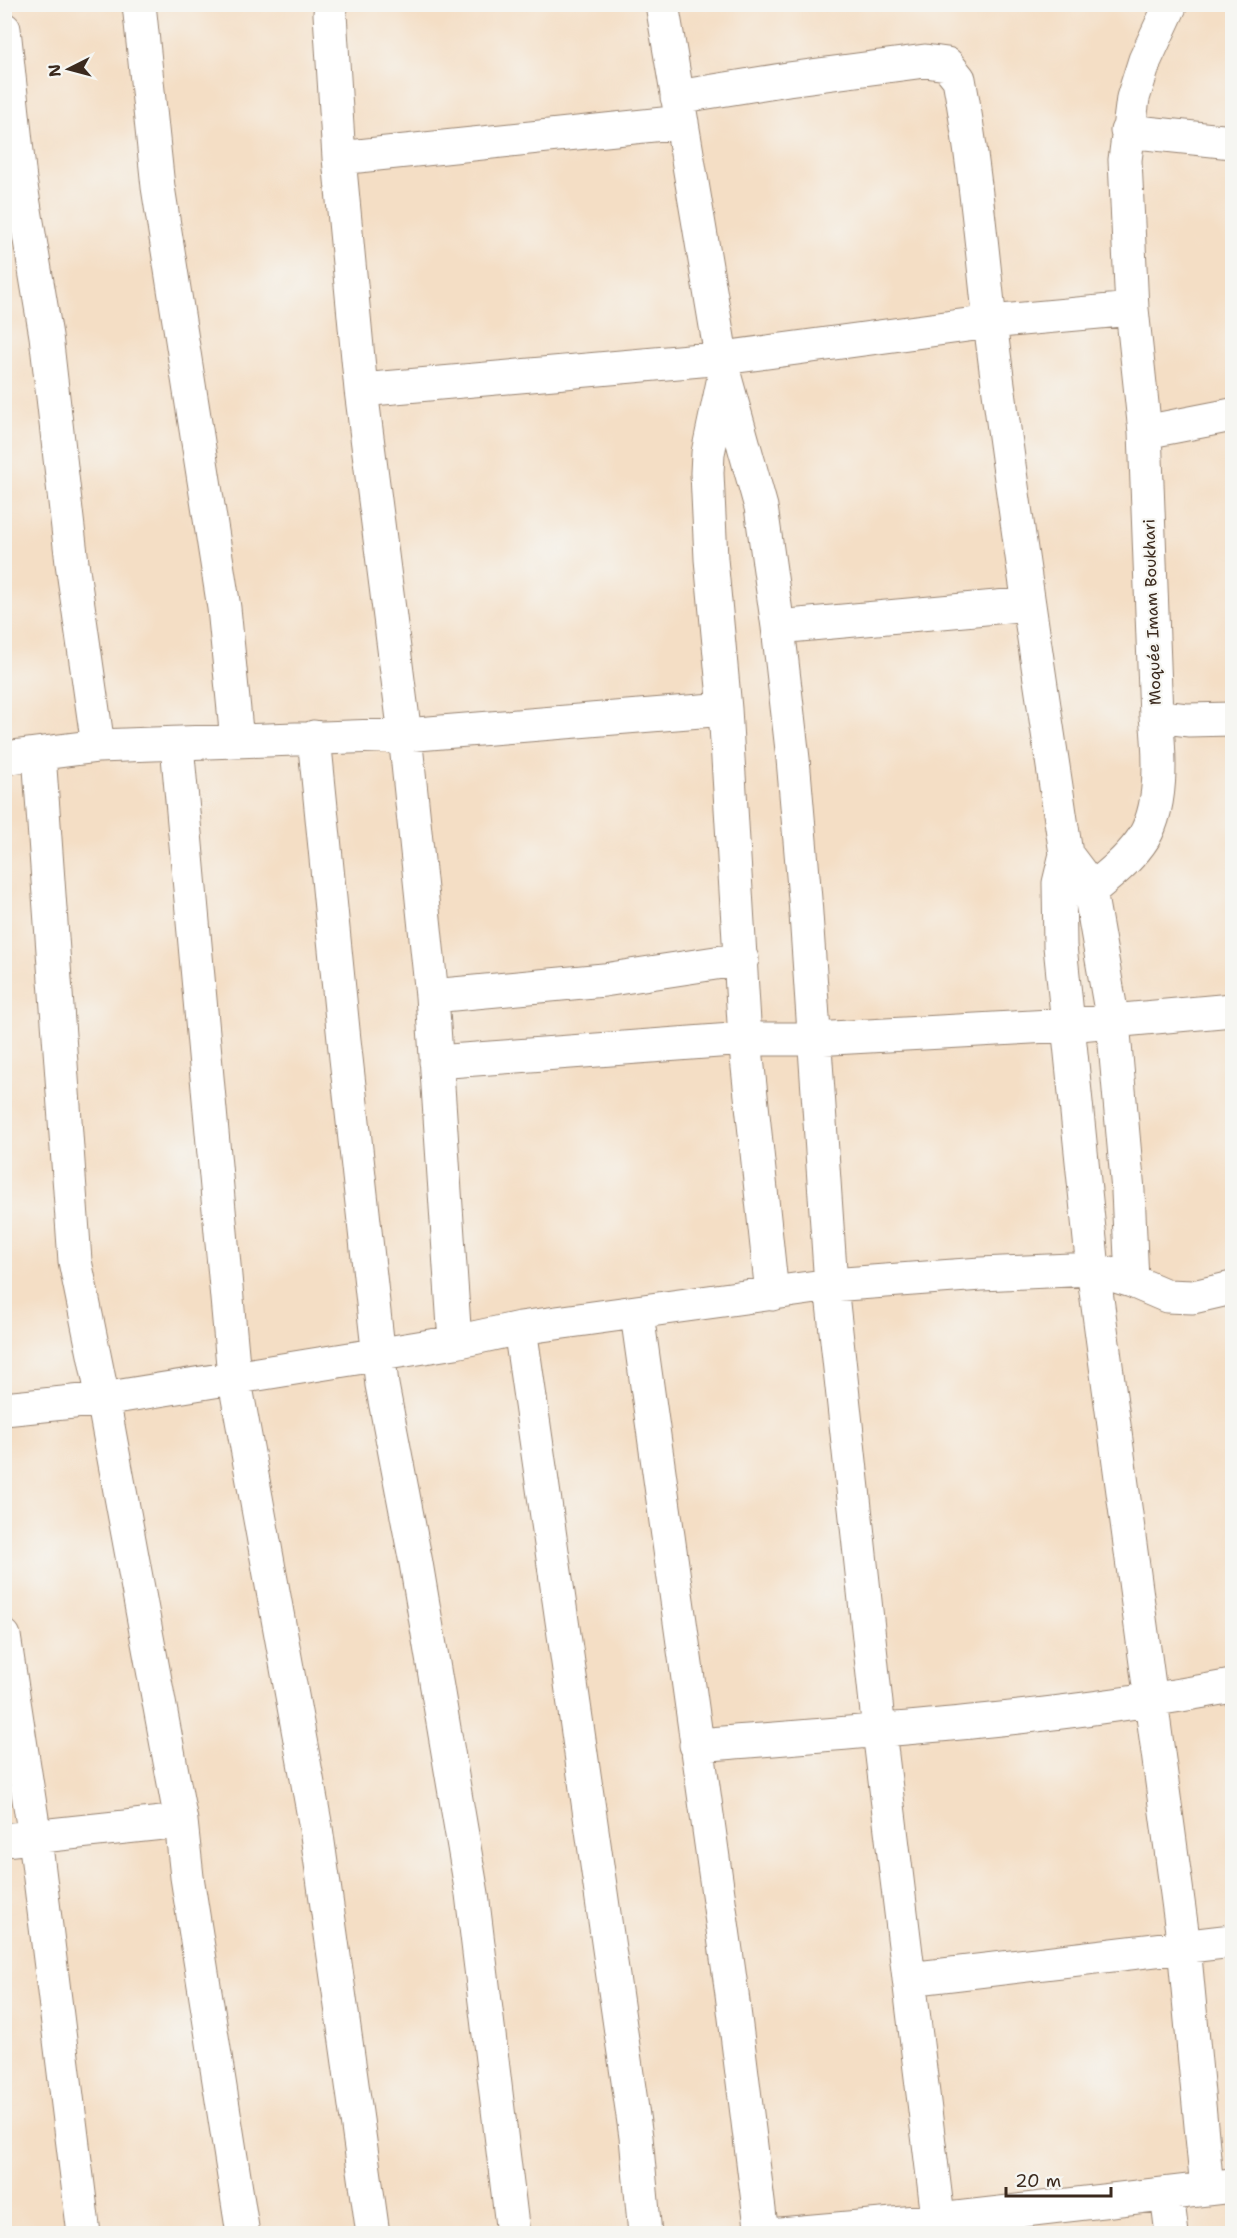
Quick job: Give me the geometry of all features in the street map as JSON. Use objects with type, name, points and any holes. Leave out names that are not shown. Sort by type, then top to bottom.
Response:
[{"type":"street","points":[[139,4],[158,188],[224,608],[237,741]]},
{"type":"street","points":[[331,4],[339,158],[361,390],[405,735],[432,996],[455,1342]]},
{"type":"street","points":[[662,4],[724,366],[761,507],[778,627],[793,759],[831,1285],[879,1731],[940,2227]]},
{"type":"street","name":"Moquée Imam Boukhari","points":[[1171,4],[1145,60],[1133,98],[1125,160],[1132,309],[1145,432],[1156,716],[1188,720],[1233,719]]},
{"type":"street","points":[[4,29],[20,180],[46,336],[72,563],[98,746]]},
{"type":"street","points":[[339,158],[679,110],[788,78],[925,61],[947,64],[959,79],[981,229],[990,321],[1029,604],[1066,854],[1059,883],[1060,946],[1093,1269],[1184,1946],[1220,2188],[940,2227],[780,2234]]},
{"type":"street","points":[[1127,131],[1233,142]]},
{"type":"street","points":[[361,390],[724,366],[990,321],[1132,309]]},
{"type":"street","points":[[724,366],[708,453],[711,559],[725,709],[742,959],[745,1039],[772,1294]]},
{"type":"street","points":[[1145,432],[1233,415]]},
{"type":"street","points":[[778,627],[1029,604]]},
{"type":"street","points":[[4,758],[98,746],[177,745],[314,737],[405,735],[725,709]]},
{"type":"street","points":[[1090,891],[1124,861],[1142,841],[1156,806],[1159,746],[1156,716]]},
{"type":"street","points":[[314,737],[382,1385],[416,1563],[472,1894],[513,2234]]},
{"type":"street","points":[[177,745],[234,1376],[316,1828],[373,2234]]},
{"type":"street","points":[[39,754],[75,1261],[103,1399],[181,1821],[187,1877],[243,2234]]},
{"type":"street","points":[[1066,854],[1087,882],[1090,891],[1113,1022],[1128,1191],[1132,1281]]},
{"type":"street","points":[[432,996],[604,980],[742,959]]},
{"type":"street","points":[[436,1062],[745,1039],[814,1039],[1068,1025],[1233,1011]]},
{"type":"street","points":[[4,1410],[103,1399],[455,1342],[520,1328],[637,1314],[831,1285],[981,1274],[1093,1269],[1132,1281],[1167,1296],[1193,1297],[1233,1288]]},
{"type":"street","points":[[637,1314],[732,1994],[762,2234]]},
{"type":"street","points":[[520,1328],[636,2137],[645,2234]]},
{"type":"street","points":[[4,1636],[20,1839],[84,2234]]},
{"type":"street","points":[[696,1745],[879,1731],[1152,1701],[1233,1686]]},
{"type":"street","points":[[20,1839],[181,1821]]},
{"type":"street","points":[[909,1978],[1233,1941]]},
{"type":"street","points":[[1167,2194],[1172,2234]]}]
